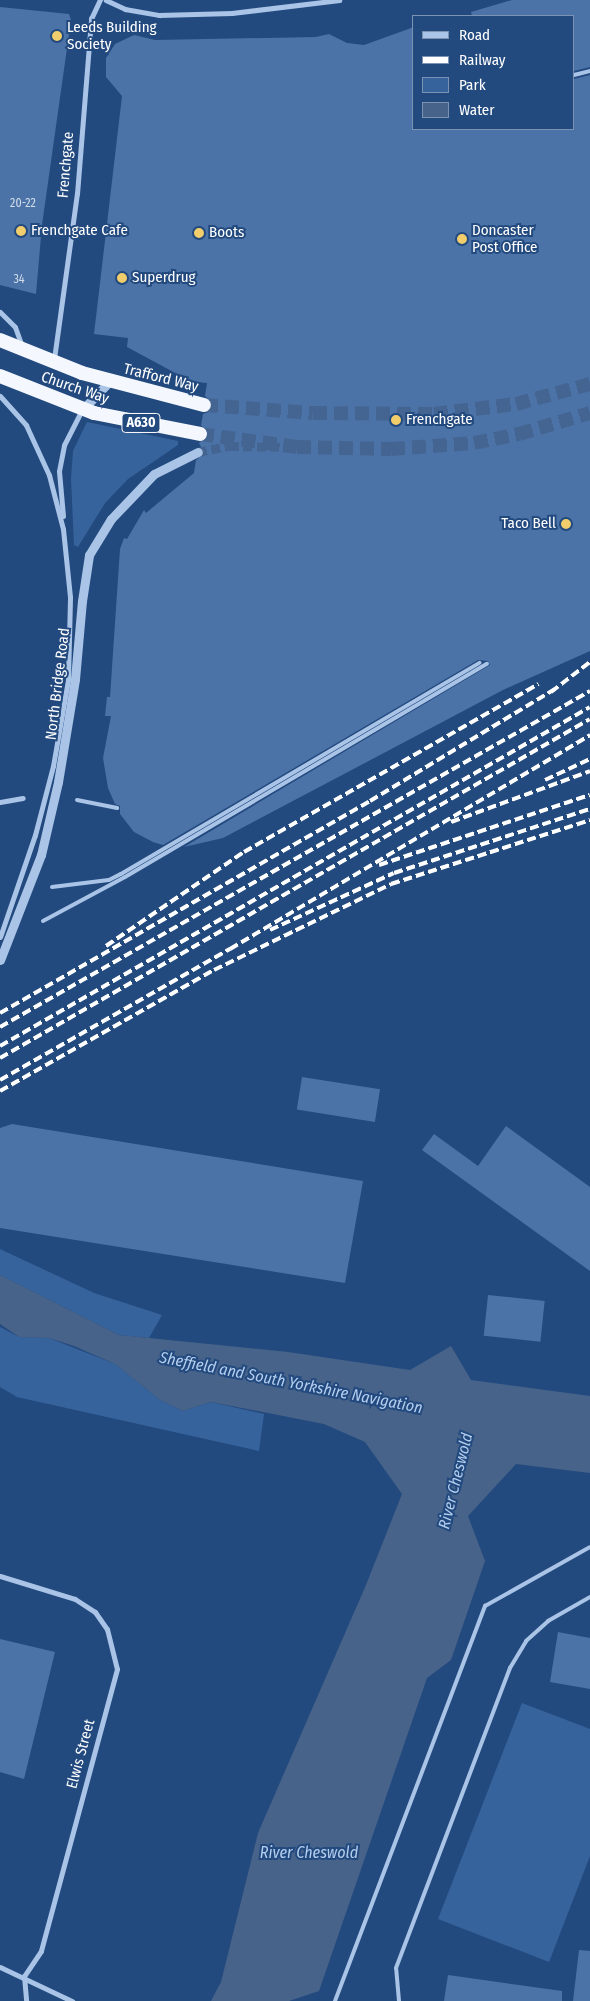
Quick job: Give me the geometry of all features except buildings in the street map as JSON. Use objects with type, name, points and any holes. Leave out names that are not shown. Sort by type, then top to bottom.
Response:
[{"type":"highway","name":"Church Way","points":[[0,340],[54,363],[110,381]]},
{"type":"highway","name":"Church Way","points":[[0,376],[82,410],[200,434]]},
{"type":"highway","name":"Trafford Way","points":[[110,381],[204,405]]},
{"type":"street","name":"Frenchgate","points":[[54,363],[77,194],[91,19],[100,0]]},
{"type":"street","points":[[106,0],[125,9],[159,15],[232,13],[339,0]]},
{"type":"street","points":[[0,312],[19,335],[23,350]]},
{"type":"street","points":[[64,529],[59,471],[64,445],[82,410],[110,381]]},
{"type":"street","name":"North Bridge Road","points":[[0,396],[26,424],[41,453],[64,529],[70,597],[68,680],[53,766],[35,835],[0,937]]},
{"type":"street","name":"North Bridge Road","points":[[0,960],[41,855],[58,782],[74,679],[89,555],[111,519],[154,474],[198,452]]},
{"type":"street","points":[[0,802],[23,798]]},
{"type":"street","name":"Elwis Street","points":[[0,1576],[75,1599],[95,1612],[107,1629],[115,1650],[117,1669],[41,1951],[24,1976]]},
{"type":"street","points":[[0,1967],[24,1976],[72,2001]]},
{"type":"street","points":[[24,1976],[26,2001]]},
{"type":"lane","points":[[575,75],[590,71]]},
{"type":"lane","points":[[52,886],[109,880],[121,874],[479,663]]},
{"type":"lane","points":[[43,921],[125,877],[487,664]]},
{"type":"lane","points":[[77,800],[117,808]]},
{"type":"lane","points":[[335,2001],[485,1606],[590,1547]]},
{"type":"lane","points":[[399,2001],[396,1968],[510,1668],[526,1641],[548,1621],[590,1597]]},
{"type":"green space","points":[[87,422],[178,441],[178,445],[128,479],[105,503],[78,547],[74,545],[71,479],[73,451]]},
{"type":"green space","points":[[0,1249],[94,1293],[162,1315],[149,1338],[119,1335],[0,1275]]},
{"type":"green space","points":[[0,1327],[19,1337],[49,1338],[115,1364],[160,1400],[183,1411],[211,1402],[264,1414],[259,1451],[17,1397],[0,1387]]},
{"type":"green space","points":[[522,1703],[590,1729],[590,1856],[549,1962],[438,1919]]},
{"type":"water","points":[[0,1275],[119,1335],[288,1352],[410,1370],[451,1346],[471,1380],[590,1396],[590,1473],[516,1464],[468,1516],[485,1561],[451,1660],[427,1678],[319,1991],[289,2001],[211,2001],[221,1982],[258,1833],[366,1585],[402,1494],[365,1442],[324,1424],[211,1402],[183,1411],[160,1400],[115,1364],[74,1346],[49,1338],[19,1337],[0,1324]]},
{"type":"tunnel","points":[[204,405],[313,413],[434,414],[516,404],[590,384]]},
{"type":"tunnel","points":[[200,434],[297,447],[391,449],[474,443],[519,434],[590,413]]},
{"type":"tunnel","points":[[198,452],[230,446],[297,447]]},
{"type":"railway","points":[[551,692],[590,662]]},
{"type":"railway","points":[[106,946],[244,852],[538,684]]},
{"type":"railway","points":[[0,1013],[370,801],[555,689]]},
{"type":"railway","points":[[0,1027],[590,691]]},
{"type":"railway","points":[[0,1046],[590,707]]},
{"type":"railway","points":[[0,1058],[590,719]]},
{"type":"railway","points":[[0,1080],[230,949],[590,735]]},
{"type":"railway","points":[[545,780],[590,759]]},
{"type":"railway","points":[[451,822],[590,771]]},
{"type":"railway","points":[[379,865],[590,795]]},
{"type":"railway","points":[[270,930],[394,873],[590,809]]},
{"type":"railway","points":[[0,1091],[214,970],[391,884],[590,820]]},
{"type":"place","name":"Leeds Building Society","points":[[57,36]]},
{"type":"place","name":"Frenchgate Cafe","points":[[21,231]]},
{"type":"place","name":"Boots","points":[[199,233]]},
{"type":"place","name":"Doncaster Post Office","points":[[462,239]]},
{"type":"place","name":"Superdrug","points":[[122,278]]},
{"type":"place","name":"Frenchgate","points":[[396,420]]},
{"type":"place","name":"Taco Bell","points":[[566,524]]},
{"type":"water label","name":"Sheffield and South Yorkshire Navigation","points":[[291,1383]]},
{"type":"water label","name":"River Cheswold","points":[[456,1481]]},
{"type":"water label","name":"River Cheswold","points":[[309,1853]]}]
